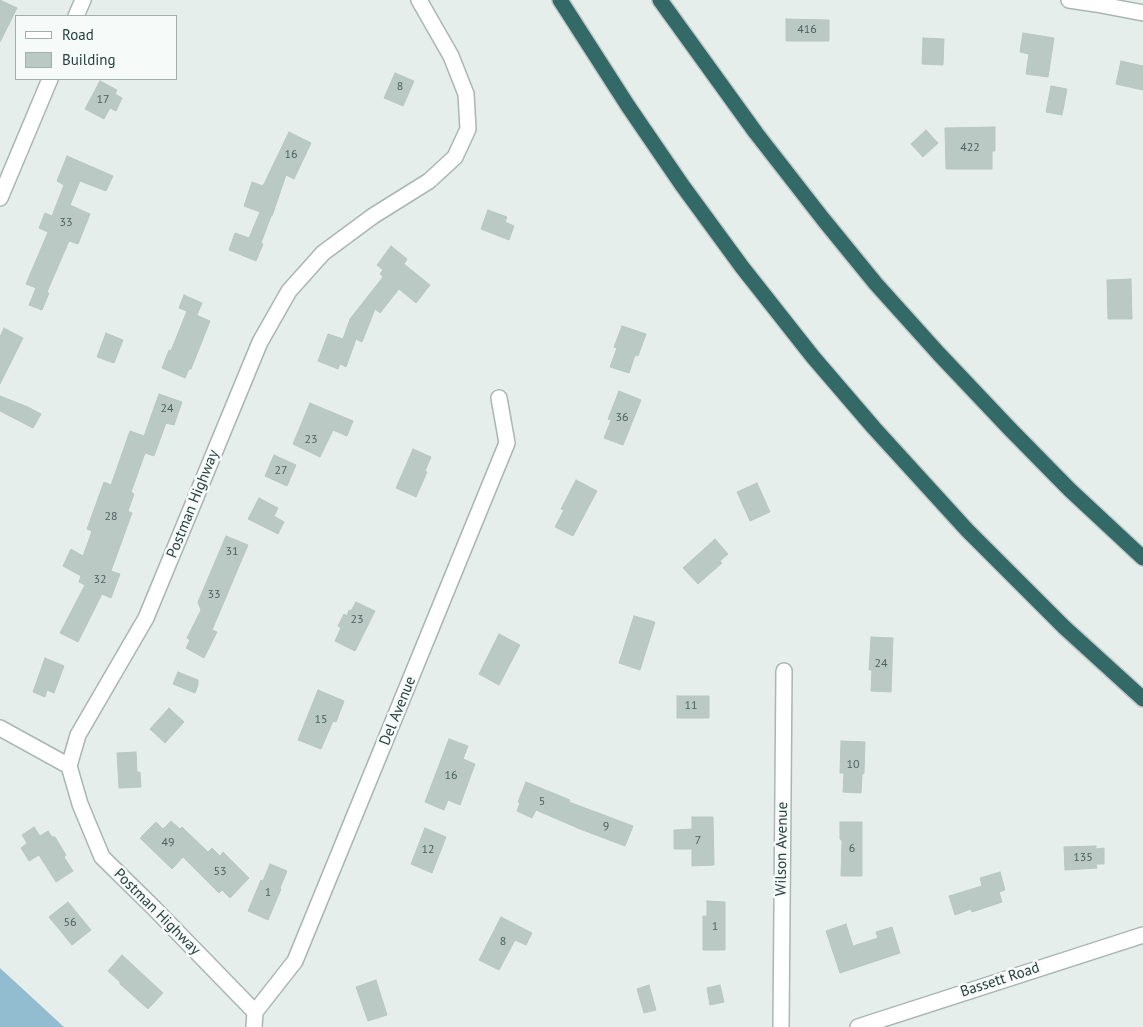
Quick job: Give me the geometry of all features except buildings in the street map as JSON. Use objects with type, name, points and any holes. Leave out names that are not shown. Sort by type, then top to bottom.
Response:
[{"type":"highway","points":[[560,0],[628,106],[688,192],[764,296],[813,357],[874,428],[973,536],[1064,627],[1143,699]]},
{"type":"highway","points":[[660,0],[778,161],[876,284],[1010,429],[1091,510],[1143,558]]},
{"type":"street","points":[[76,15],[83,0]]},
{"type":"street","name":"Postman Highway","points":[[255,1020],[154,907],[102,857],[80,804],[69,766],[78,735],[146,618],[260,342],[289,291],[323,253],[373,216],[429,181],[455,156],[468,129],[466,94],[451,56],[419,0]]},
{"type":"street","points":[[1069,0],[1143,13]]},
{"type":"street","points":[[0,198],[50,80]]},
{"type":"street","name":"Del Avenue","points":[[255,1020],[295,961],[507,443],[499,398]]},
{"type":"street","name":"Wilson Avenue","points":[[781,1027],[784,671]]},
{"type":"street","points":[[0,728],[69,766]]},
{"type":"street","name":"Bassett Road","points":[[858,1027],[1143,935]]},
{"type":"water","points":[[0,968],[64,1027],[0,1027]]}]
